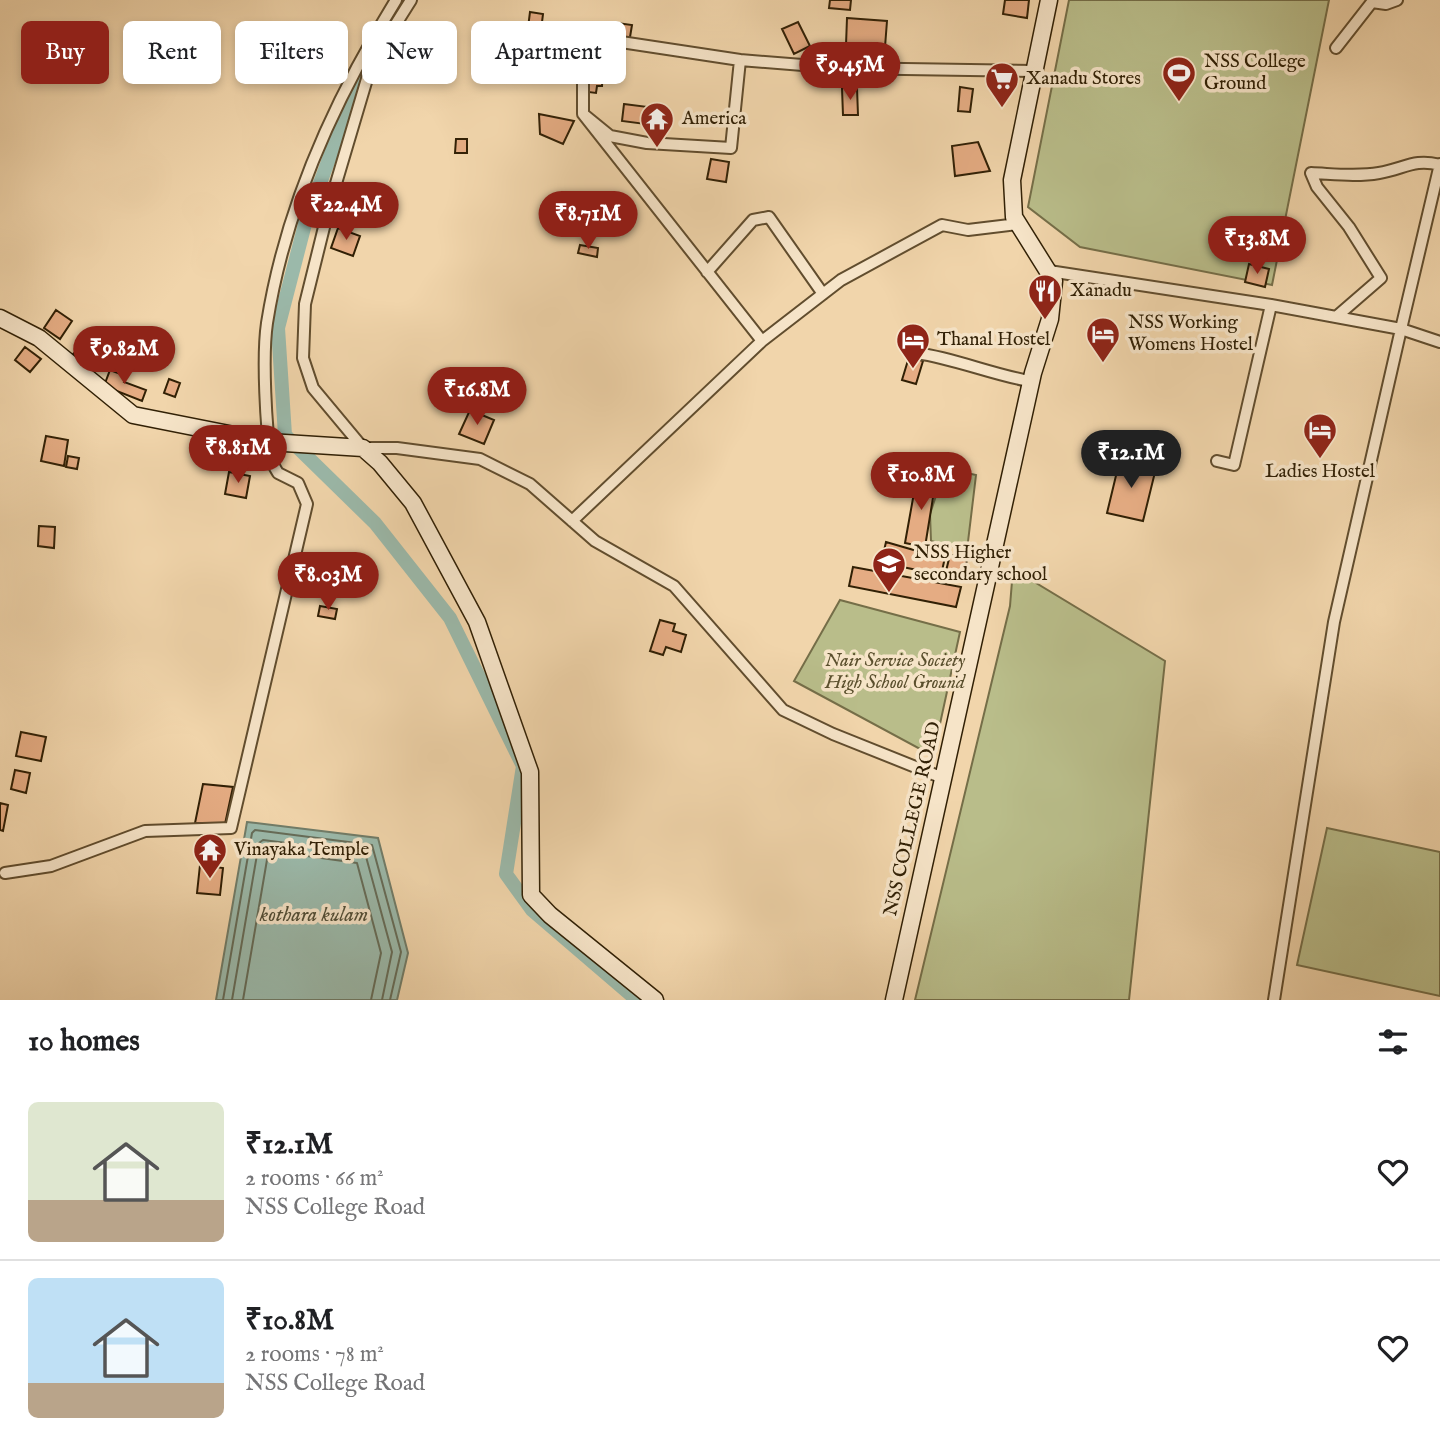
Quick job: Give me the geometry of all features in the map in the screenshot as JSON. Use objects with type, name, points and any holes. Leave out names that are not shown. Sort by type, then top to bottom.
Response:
[{"type":"street","points":[[5,873],[51,866],[145,831],[231,828],[307,505],[298,484],[278,473],[271,461],[267,326],[291,218],[345,92],[369,43],[396,0]]},
{"type":"street","points":[[411,0],[372,62],[329,206],[305,304],[303,358],[313,388],[413,503],[477,622],[530,772],[531,895],[550,915],[655,1000]]},
{"type":"street","name":"NSS COLLEGE ROAD","points":[[894,1000],[1037,362],[1050,319],[1054,281],[1014,217],[1012,180],[1049,0]]},
{"type":"street","points":[[1336,48],[1372,2],[1386,4],[1397,0]]},
{"type":"street","points":[[762,341],[583,114],[583,44],[588,37],[740,60],[840,68],[1034,71]]},
{"type":"street","points":[[583,114],[610,136],[647,143],[730,148],[740,60]]},
{"type":"street","points":[[1274,1000],[1278,964],[1287,936],[1300,823],[1334,622],[1440,164],[1423,160],[1381,173],[1351,176],[1311,173],[1317,187],[1349,227],[1381,278],[1353,306],[1336,317]]},
{"type":"street","points":[[707,272],[753,220],[769,218],[823,294]]},
{"type":"street","points":[[572,521],[762,341],[841,280],[942,226],[968,230],[1018,224]]},
{"type":"street","points":[[1049,271],[1271,305],[1401,330],[1440,342]]},
{"type":"street","points":[[1217,461],[1234,465],[1271,305]]},
{"type":"street","points":[[0,318],[39,338],[133,415],[298,446],[363,448],[480,459],[530,484],[595,541],[674,586],[783,710],[833,734],[943,778]]},
{"type":"street","points":[[917,353],[945,356],[1000,376],[1029,381],[1037,362]]},
{"type":"green space","name":"NSS College Ground","points":[[1069,0],[1329,0],[1272,285],[1080,247],[1028,207]]},
{"type":"green space","points":[[945,468],[976,475],[967,550],[931,541],[930,514]]},
{"type":"green space","points":[[1013,569],[1165,661],[1129,1000],[915,1000],[1010,606]]},
{"type":"green space","name":"Nair Service Society High School Ground","points":[[840,600],[960,632],[933,756],[794,681]]},
{"type":"green space","points":[[1327,828],[1440,852],[1440,996],[1297,965]]},
{"type":"water","name":"kothara kulam","points":[[247,822],[378,838],[408,953],[397,1000],[216,1000]]},
{"type":"building","points":[[830,0],[851,0],[850,10],[829,8]]},
{"type":"building","points":[[1005,0],[1029,0],[1027,18],[1003,14]]},
{"type":"building","points":[[530,12],[543,14],[542,21],[529,21]]},
{"type":"building","points":[[847,18],[887,21],[885,47],[846,45]]},
{"type":"building","points":[[798,22],[810,46],[794,54],[782,29]]},
{"type":"building","points":[[626,24],[632,25],[629,43],[626,42]]},
{"type":"building","points":[[589,84],[602,84],[597,86],[596,93],[588,92]]},
{"type":"building","points":[[960,87],[973,89],[970,112],[958,111]]},
{"type":"building","points":[[842,88],[857,88],[858,115],[843,115]]},
{"type":"building","points":[[624,104],[648,107],[645,124],[622,121]]},
{"type":"building","points":[[539,114],[574,121],[563,144],[540,134]]},
{"type":"building","points":[[456,139],[467,139],[467,153],[455,153]]},
{"type":"building","points":[[978,142],[990,171],[955,176],[952,146]]},
{"type":"building","points":[[711,159],[729,162],[726,182],[707,179]]},
{"type":"building","points":[[338,228],[360,236],[353,256],[331,248]]},
{"type":"building","points":[[580,245],[598,248],[597,257],[578,253]]},
{"type":"building","points":[[1249,264],[1269,269],[1265,287],[1245,282]]},
{"type":"building","points":[[56,310],[72,321],[60,339],[44,328]]},
{"type":"building","points":[[83,345],[97,361],[87,370],[73,354]]},
{"type":"building","points":[[25,347],[41,359],[30,372],[15,360]]},
{"type":"building","name":"Thanal Hostel","points":[[909,357],[923,361],[916,384],[902,380]]},
{"type":"building","points":[[110,370],[126,376],[124,382],[146,390],[142,401],[104,386]]},
{"type":"building","points":[[169,379],[180,383],[175,397],[164,393]]},
{"type":"building","points":[[470,410],[494,420],[484,444],[459,434]]},
{"type":"building","points":[[46,436],[68,440],[64,466],[41,461]]},
{"type":"building","points":[[68,456],[79,458],[77,469],[66,467]]},
{"type":"building","points":[[1120,459],[1156,468],[1143,521],[1107,513]]},
{"type":"building","points":[[924,461],[938,464],[936,475],[921,473]]},
{"type":"building","points":[[229,472],[250,476],[246,498],[225,494]]},
{"type":"building","points":[[917,476],[936,479],[925,547],[905,543]]},
{"type":"building","points":[[39,526],[55,527],[54,548],[38,546]]},
{"type":"building","points":[[886,542],[931,555],[934,550],[946,553],[941,575],[893,565],[895,558],[883,555]]},
{"type":"building","points":[[950,555],[967,558],[965,574],[946,571]]},
{"type":"building","points":[[853,567],[961,587],[956,607],[849,586]]},
{"type":"building","points":[[320,606],[337,609],[335,619],[318,616]]},
{"type":"building","points":[[660,620],[675,624],[673,631],[686,635],[681,652],[666,647],[663,655],[650,651]]},
{"type":"building","points":[[21,732],[46,737],[41,761],[16,756]]},
{"type":"building","points":[[15,770],[30,773],[26,793],[11,789]]},
{"type":"building","points":[[203,784],[233,787],[225,824],[195,823]]},
{"type":"building","points":[[0,803],[8,805],[3,831],[0,830]]},
{"type":"building","name":"Vinayaka Temple","points":[[200,865],[223,868],[220,895],[197,893]]},
{"type":"waterway","points":[[392,21],[403,0]]},
{"type":"waterway","points":[[362,74],[305,224],[278,328],[285,435],[375,523],[450,618],[523,766],[506,874],[532,910],[637,1000]]},
{"type":"place","name":"NSS College Ground","points":[[1179,103]]},
{"type":"place","name":"Xanadu Stores","points":[[1002,109]]},
{"type":"place","name":"America","points":[[657,149]]},
{"type":"place","name":"Xanadu","points":[[1045,321]]},
{"type":"place","name":"NSS Working Womens Hostel","points":[[1103,364]]},
{"type":"place","name":"Thanal Hostel","points":[[913,370]]},
{"type":"place","name":"Ladies Hostel","points":[[1320,460]]},
{"type":"place","name":"NSS Higher secondary school","points":[[889,594]]},
{"type":"place","name":"Vinayaka Temple","points":[[210,880]]}]
